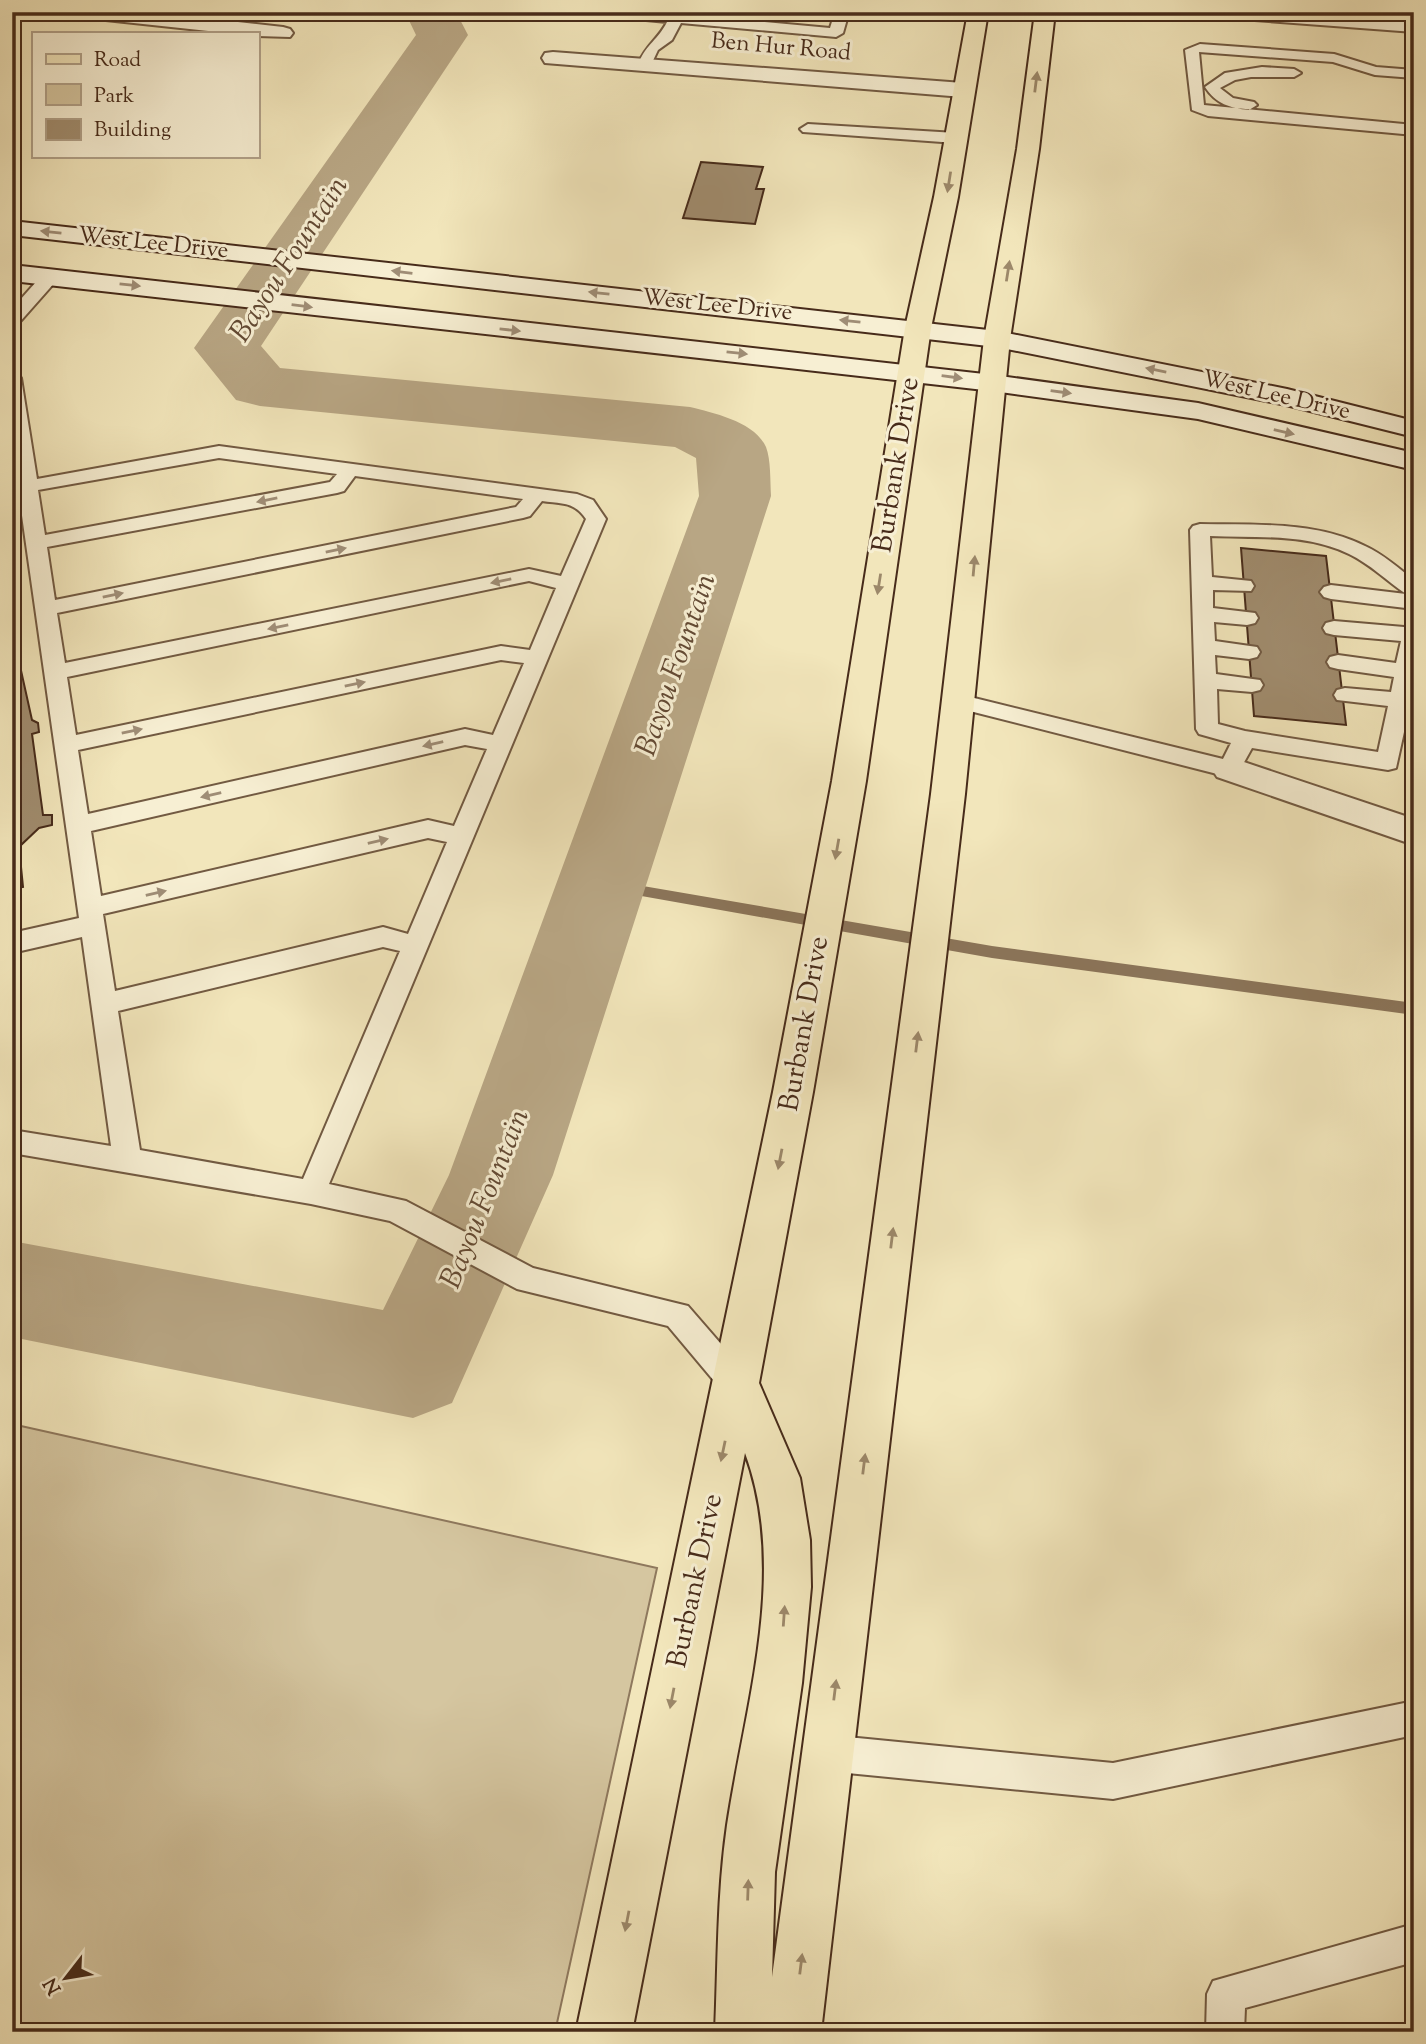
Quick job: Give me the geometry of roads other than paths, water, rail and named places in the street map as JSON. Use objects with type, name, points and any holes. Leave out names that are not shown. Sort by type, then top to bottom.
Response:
[{"type":"main road","points":[[87,12],[282,33]]},
{"type":"main road","name":"Burbank Drive","points":[[604,2032],[793,1092],[849,782],[918,328],[947,197],[978,12]]},
{"type":"main road","points":[[793,2032],[948,794],[997,339],[1028,149],[1045,12]]},
{"type":"main road","points":[[1227,12],[1414,26]]},
{"type":"main road","points":[[1367,12],[1414,16]]},
{"type":"main road","name":"Ben Hur Road","points":[[553,58],[648,56],[963,90]]},
{"type":"main road","name":"West Lee Drive","points":[[12,228],[997,339],[1287,397],[1414,429]]},
{"type":"main road","name":"West Lee Drive","points":[[12,274],[912,372],[1198,411],[1414,462]]},
{"type":"main road","points":[[1229,769],[1414,832]]},
{"type":"main road","points":[[736,1384],[761,1435],[779,1489],[785,1528],[787,1570],[781,1655],[748,1872],[743,2032]]},
{"type":"lane","points":[[604,12],[836,33],[842,12]]},
{"type":"lane","points":[[648,56],[650,36],[657,18]]},
{"type":"lane","points":[[648,56],[667,37],[676,19]]},
{"type":"lane","points":[[1375,71],[1334,58],[1200,48],[1192,50],[1197,107],[1208,111],[1414,130]]},
{"type":"lane","points":[[1414,74],[1236,63],[1213,71],[1212,87],[1217,96],[1240,104],[1414,119]]},
{"type":"lane","points":[[1212,87],[1222,79],[1256,70],[1306,74]]},
{"type":"lane","points":[[1332,75],[1375,71]]},
{"type":"lane","points":[[808,129],[956,138]]},
{"type":"lane","points":[[12,320],[50,278]]},
{"type":"lane","points":[[12,378],[127,1160]]},
{"type":"lane","points":[[28,486],[219,452],[577,500],[586,504],[596,519],[311,1192]]},
{"type":"lane","points":[[36,543],[337,487],[350,470]]},
{"type":"lane","points":[[46,609],[523,512],[536,495]]},
{"type":"lane","points":[[1334,628],[1413,632],[1388,762],[1245,739],[1207,729],[1200,530],[1306,535],[1331,540],[1357,550],[1414,590]]},
{"type":"lane","points":[[55,672],[529,575],[568,584]]},
{"type":"lane","points":[[1202,583],[1244,586]]},
{"type":"lane","points":[[1331,592],[1414,602]]},
{"type":"lane","points":[[1203,614],[1247,618]]},
{"type":"lane","points":[[1203,646],[1249,652]]},
{"type":"lane","points":[[66,745],[501,653],[537,658]]},
{"type":"lane","points":[[1338,662],[1405,671]]},
{"type":"lane","points":[[1205,680],[1252,685]]},
{"type":"lane","points":[[1345,695],[1400,700]]},
{"type":"lane","points":[[958,701],[1229,769],[1245,739]]},
{"type":"lane","points":[[78,825],[465,737],[500,744]]},
{"type":"lane","points":[[12,943],[91,917],[428,829],[461,836]]},
{"type":"lane","points":[[103,1004],[383,937],[415,946]]},
{"type":"lane","points":[[12,1141],[311,1192],[396,1210],[527,1280],[677,1315],[736,1384]]},
{"type":"lane","points":[[827,1754],[1113,1781],[1414,1718]]},
{"type":"lane","points":[[1225,2032],[1227,1994],[1414,1943]]},
{"type":"waterway","name":"Bayou Fountain","points":[[12,1289],[413,1367],[501,1175],[735,496],[731,448],[690,428],[260,386],[227,348],[442,35],[430,12]]},
{"type":"waterway","points":[[602,884],[992,952],[1414,1009]]}]
